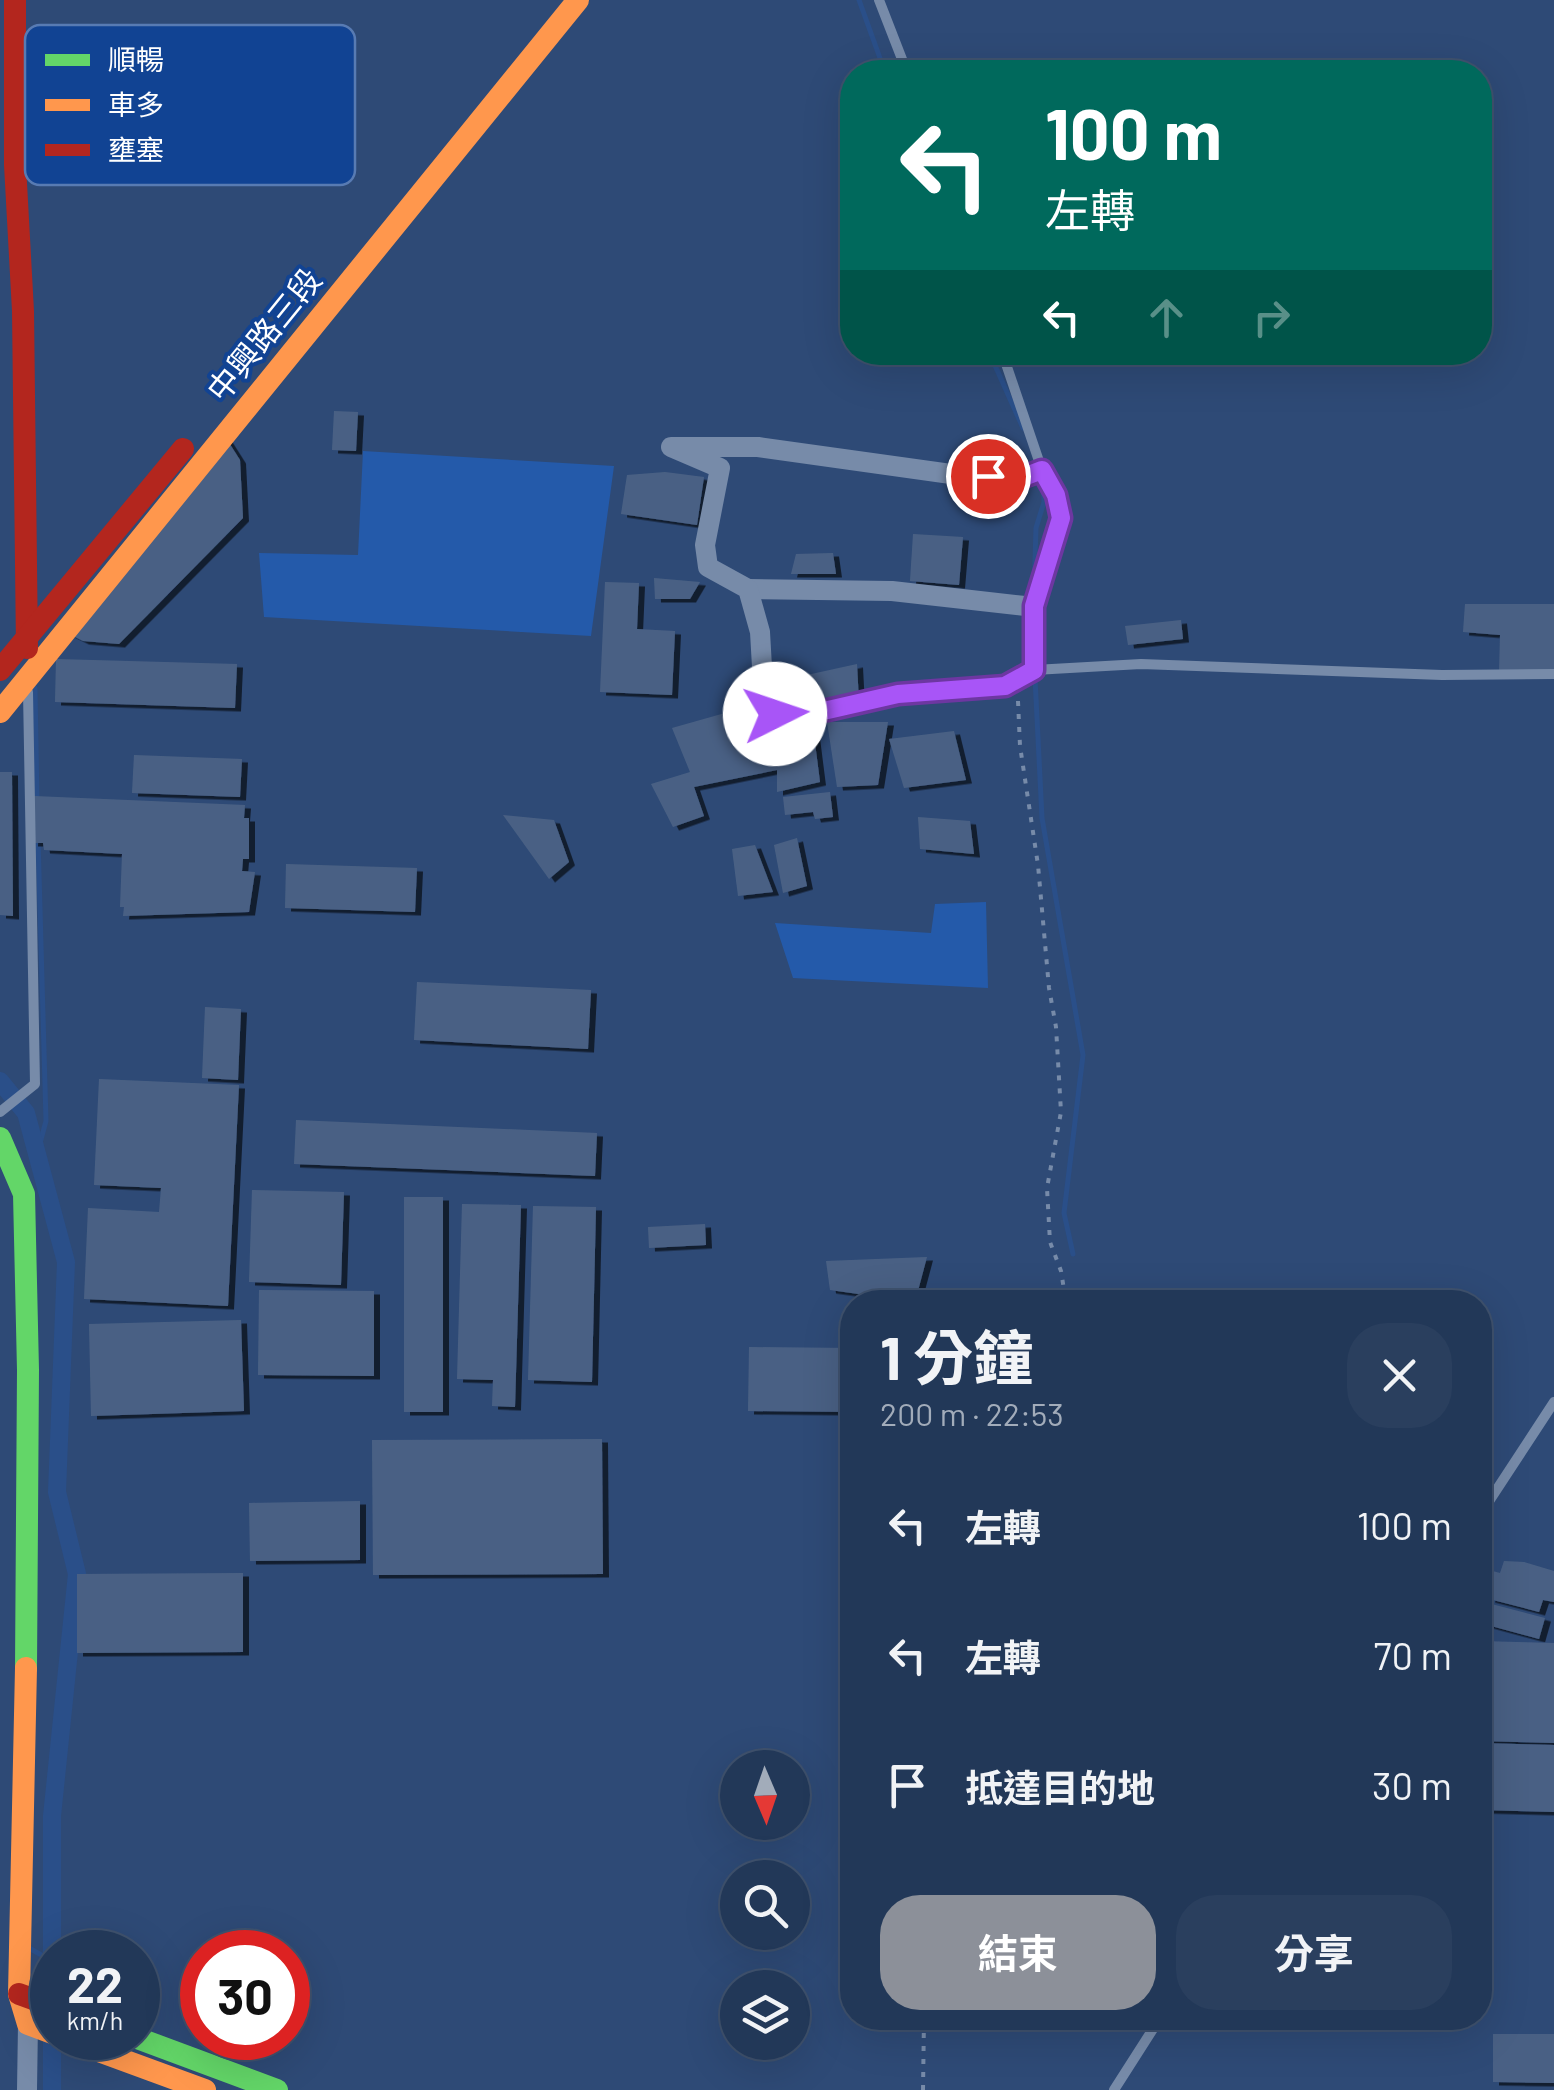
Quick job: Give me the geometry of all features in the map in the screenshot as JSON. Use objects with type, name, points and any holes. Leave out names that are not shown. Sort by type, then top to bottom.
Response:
[{"type":"street","points":[[15,0],[8,165],[23,311],[28,676]]},
{"type":"street","name":"中興路三段","points":[[223,401],[558,0]]},
{"type":"street","name":"中興路三段","points":[[0,712],[578,0]]},
{"type":"street","name":"中興路三段","points":[[0,670],[198,430]]},
{"type":"street","points":[[1034,606],[892,591],[748,588],[708,567],[705,545],[720,468],[671,447],[758,446],[1018,479],[1042,470]]},
{"type":"street","points":[[748,588],[760,632],[764,702],[775,714],[828,710],[898,694],[1005,686],[1034,670]]},
{"type":"street","points":[[0,1138],[24,1194],[26,1257],[24,1864],[19,1994],[28,2024],[27,2090]]},
{"type":"street","points":[[19,1994],[30,1998]]},
{"type":"street","points":[[160,2047],[277,2090]]},
{"type":"street","points":[[124,2060],[205,2090]]},
{"type":"lane","points":[[879,0],[902,60]]},
{"type":"lane","points":[[1006,365],[1042,470],[1056,495],[1061,518],[1034,606],[1034,670],[1141,664],[1442,675],[1554,674]]},
{"type":"lane","points":[[0,1112],[35,1084],[28,676]]},
{"type":"lane","points":[[1492,1497],[1554,1402]]},
{"type":"lane","points":[[1114,2090],[1152,2030]]},
{"type":"path","points":[[1018,694],[1020,746],[1056,1027],[1061,1112],[1046,1188],[1050,1242],[1064,1290]]},
{"type":"path","points":[[923,2090],[924,2030]]},
{"type":"shaded area","points":[[363,451],[614,466],[591,636],[264,617],[259,553],[358,555]]},
{"type":"shaded area","points":[[986,902],[988,988],[793,978],[775,923],[931,933],[935,904]]},
{"type":"building","points":[[334,411],[358,412],[356,451],[332,450]]},
{"type":"building","points":[[226,438],[240,460],[243,518],[119,644],[83,641],[67,633]]},
{"type":"building","points":[[665,472],[704,477],[697,525],[621,514],[627,475]]},
{"type":"building","points":[[913,534],[963,537],[959,585],[910,581]]},
{"type":"building","points":[[833,553],[836,574],[791,574],[796,554]]},
{"type":"building","points":[[654,578],[700,582],[690,599],[655,599]]},
{"type":"building","points":[[605,582],[639,583],[637,629],[675,631],[672,695],[600,692]]},
{"type":"building","points":[[1465,604],[1554,604],[1554,674],[1499,674],[1500,635],[1463,632]]},
{"type":"building","points":[[1181,620],[1183,639],[1128,645],[1125,626]]},
{"type":"building","points":[[56,659],[237,664],[235,708],[55,702]]},
{"type":"building","points":[[857,664],[859,702],[775,714],[775,682]]},
{"type":"building","points":[[764,702],[777,732],[777,719],[812,719],[820,782],[777,792],[777,770],[694,787],[704,816],[673,827],[651,784],[690,772],[672,728]]},
{"type":"building","points":[[827,722],[888,722],[878,785],[837,787]]},
{"type":"building","points":[[954,731],[966,780],[904,788],[889,739]]},
{"type":"building","points":[[134,755],[242,759],[240,797],[132,793]]},
{"type":"building","points":[[0,772],[12,772],[13,916],[0,915]]},
{"type":"building","points":[[830,792],[833,817],[815,819],[813,812],[785,815],[783,797]]},
{"type":"building","points":[[34,796],[245,805],[244,818],[249,818],[249,859],[243,859],[242,871],[255,872],[249,912],[123,916],[122,854],[44,850],[43,843],[32,843]]},
{"type":"building","points":[[503,815],[554,820],[569,862],[549,879]]},
{"type":"building","points":[[918,817],[970,821],[974,854],[920,849]]},
{"type":"building","points":[[797,838],[807,886],[783,893],[774,845]]},
{"type":"building","points":[[755,845],[773,892],[738,896],[732,849]]},
{"type":"building","points":[[286,864],[417,868],[415,912],[285,908]]},
{"type":"building","points":[[417,982],[591,990],[588,1049],[414,1040]]},
{"type":"building","points":[[205,1007],[241,1009],[238,1080],[202,1078]]},
{"type":"building","points":[[99,1079],[239,1085],[228,1306],[84,1299],[88,1208],[159,1212],[161,1188],[94,1185]]},
{"type":"building","points":[[296,1120],[597,1133],[595,1176],[294,1164]]},
{"type":"building","points":[[252,1190],[344,1192],[341,1285],[249,1282]]},
{"type":"building","points":[[404,1197],[443,1197],[443,1412],[404,1412]]},
{"type":"building","points":[[462,1204],[521,1205],[515,1407],[492,1406],[493,1380],[457,1379]]},
{"type":"building","points":[[533,1206],[596,1207],[592,1382],[528,1380]]},
{"type":"building","points":[[705,1224],[706,1245],[649,1248],[648,1227]]},
{"type":"building","points":[[927,1257],[918,1290],[830,1290],[826,1261]]},
{"type":"building","points":[[259,1290],[374,1291],[374,1376],[258,1375]]},
{"type":"building","points":[[241,1320],[244,1411],[91,1416],[89,1324]]},
{"type":"building","points":[[749,1347],[840,1348],[840,1412],[748,1411]]},
{"type":"building","points":[[602,1439],[603,1574],[373,1575],[372,1440]]},
{"type":"building","points":[[360,1501],[360,1560],[250,1561],[249,1503]]},
{"type":"building","points":[[1504,1561],[1554,1571],[1554,1602],[1543,1600],[1539,1612],[1492,1600],[1492,1571],[1500,1573]]},
{"type":"building","points":[[243,1573],[243,1652],[77,1653],[77,1574]]},
{"type":"building","points":[[1492,1604],[1545,1618],[1539,1639],[1492,1626]]},
{"type":"building","points":[[1492,1641],[1554,1643],[1554,1743],[1492,1741]]},
{"type":"building","points":[[1492,1743],[1554,1745],[1554,1812],[1492,1810]]},
{"type":"building","points":[[1493,2034],[1554,2034],[1554,2083],[1493,2082]]},
{"type":"waterway","points":[[859,0],[881,60]]},
{"type":"waterway","points":[[995,365],[1023,428]]},
{"type":"waterway","points":[[1034,592],[1036,528],[1044,502],[1043,480]]},
{"type":"waterway","points":[[1035,678],[1042,818],[1083,1055],[1064,1213],[1073,1254]]},
{"type":"waterway","points":[[35,688],[37,802]]},
{"type":"waterway","points":[[37,1154],[46,1121],[38,838]]},
{"type":"waterway","points":[[0,1081],[26,1113],[66,1262],[57,1492],[77,1574],[52,1816],[52,2090]]},
{"type":"traffic: fast","points":[[0,1138],[24,1194],[28,1370],[26,1668]]},
{"type":"traffic: fast","points":[[160,2047],[277,2090]]},
{"type":"traffic: slow","points":[[0,712],[578,0]]},
{"type":"traffic: slow","points":[[26,1668],[19,1994],[30,2025]]},
{"type":"traffic: slow","points":[[123,2060],[205,2090]]},
{"type":"traffic: jam","points":[[15,0],[15,165],[23,311],[27,648]]},
{"type":"traffic: jam","points":[[0,670],[183,449]]},
{"type":"traffic: jam","points":[[19,1994],[30,1998]]},
{"type":"route","points":[[775,714],[865,704],[898,694],[1005,686],[1034,670],[1034,606],[1061,518],[1056,495],[1042,470],[1018,479],[988,476]]}]
